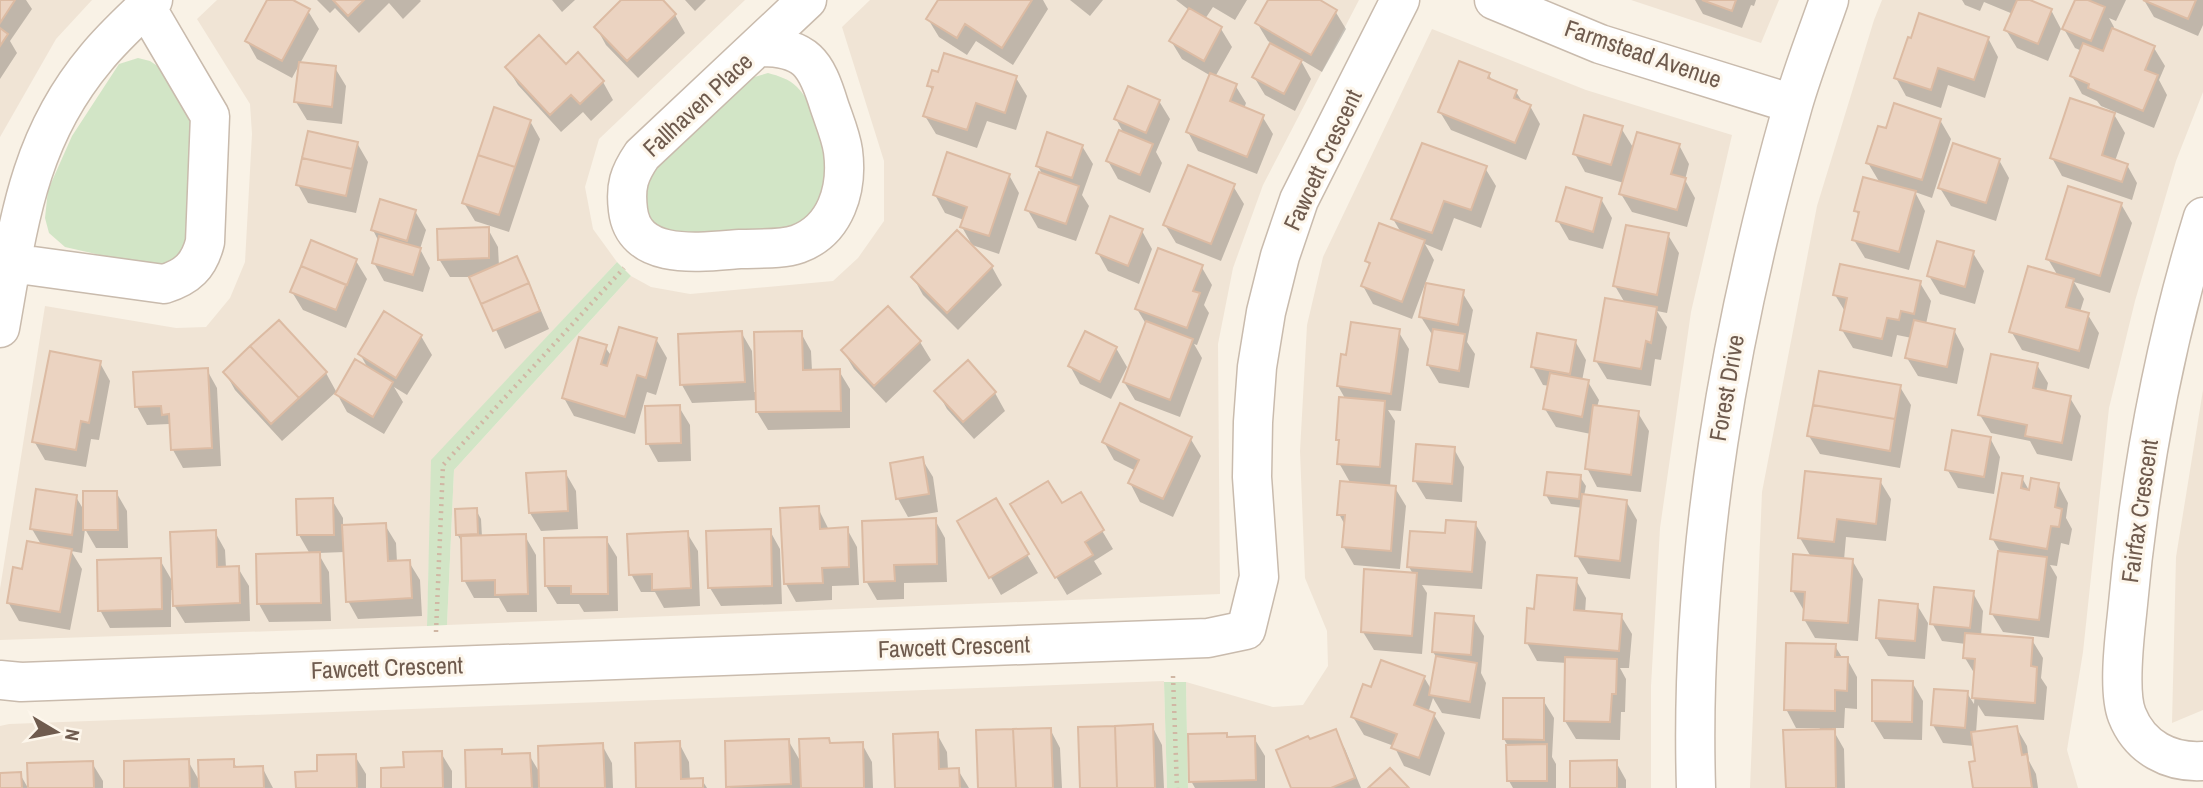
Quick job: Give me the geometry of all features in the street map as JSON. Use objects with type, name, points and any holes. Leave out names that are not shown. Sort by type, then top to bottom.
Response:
[{"type":"street","name":"Fallhaven Place","points":[[760,47],[783,47],[805,57],[816,71],[843,150],[844,180],[840,201],[831,219],[817,235],[795,245],[679,252],[655,247],[639,235],[629,219],[625,191],[629,174],[642,155],[807,0]]},
{"type":"street","name":"Fawcett Crescent","points":[[0,680],[34,681],[1208,638],[1246,630],[1259,577],[1252,477],[1253,422],[1257,367],[1266,312],[1280,256],[1299,200],[1400,0]]},
{"type":"street","name":"Farmstead Avenue","points":[[1494,0],[1600,44],[1793,104]]},
{"type":"street","name":"Forest Drive","points":[[1696,788],[1696,665],[1702,576],[1711,486],[1724,398],[1741,310],[1793,104],[1829,0]]},
{"type":"street","points":[[0,328],[17,226],[38,153],[55,119],[95,59],[149,4],[210,116],[205,243],[202,254],[189,273],[164,284],[11,263]]},
{"type":"street","name":"Fairfax Crescent","points":[[2203,217],[2182,289],[2149,435],[2131,567],[2123,696],[2126,713],[2144,742],[2172,759],[2203,761]]},
{"type":"path","points":[[436,632],[443,465],[627,265]]},
{"type":"path","points":[[1173,676],[1177,788]]},
{"type":"shaded area","points":[[0,0],[92,0],[56,39],[0,137]]},
{"type":"shaded area","points":[[217,0],[745,0],[599,139],[585,187],[593,229],[617,262],[432,460],[427,626],[0,640],[0,589],[45,306],[176,328],[206,327],[230,298],[245,262],[252,134],[250,104],[197,19]]},
{"type":"shaded area","points":[[870,0],[1359,0],[1263,185],[1233,268],[1218,344],[1220,594],[447,625],[454,470],[631,276],[651,287],[690,294],[833,281],[858,258],[884,221],[884,161],[842,27]]},
{"type":"shaded area","points":[[1631,0],[1779,0],[1761,43]]},
{"type":"shaded area","points":[[1882,0],[2203,0],[2203,92],[2176,161],[2135,301],[2109,408],[2083,652],[2067,750],[2078,788],[1750,788],[1762,492],[1817,206]]},
{"type":"shaded area","points":[[1432,29],[1586,90],[1732,135],[1691,312],[1660,528],[1651,686],[1651,788],[1188,788],[1186,682],[1273,707],[1303,705],[1328,666],[1327,631],[1305,578],[1300,451],[1307,325],[1323,257]]},
{"type":"shaded area","points":[[2203,390],[2203,710],[2172,723],[2176,557]]},
{"type":"shaded area","points":[[1164,681],[1167,788],[0,788],[0,726],[9,724]]},
{"type":"green space","points":[[138,58],[150,61],[162,69],[193,120],[187,245],[179,260],[153,267],[65,247],[49,233],[45,218],[48,190],[72,136],[119,64]]},
{"type":"green space","points":[[768,73],[794,84],[812,109],[821,138],[830,196],[792,230],[680,235],[653,227],[646,213],[644,200],[649,172],[744,80]]},
{"type":"green space","points":[[617,262],[631,276],[454,470],[447,625],[427,626],[431,460]]},
{"type":"green space","points":[[1164,682],[1186,682],[1188,788],[1167,788]]},
{"type":"building","points":[[0,0],[15,0],[0,23]]},
{"type":"building","points":[[267,0],[293,0],[310,9],[282,61],[245,41]]},
{"type":"building","points":[[333,0],[364,0],[348,16]]},
{"type":"building","points":[[621,0],[663,0],[676,14],[627,61],[594,27]]},
{"type":"building","points":[[938,0],[1032,0],[1002,48],[965,24],[957,38],[926,19]]},
{"type":"building","points":[[1268,0],[1320,0],[1337,10],[1311,55],[1255,23]]},
{"type":"building","points":[[1702,0],[1736,0],[1732,11]]},
{"type":"building","points":[[2017,0],[2030,0],[2052,9],[2038,44],[2004,30]]},
{"type":"building","points":[[2075,0],[2088,0],[2105,7],[2091,41],[2062,29]]},
{"type":"building","points":[[2143,0],[2196,0],[2188,19]]},
{"type":"building","points":[[1189,8],[1222,27],[1204,61],[1169,41]]},
{"type":"building","points":[[1919,13],[1989,37],[1974,80],[1938,68],[1931,90],[1894,78]]},
{"type":"building","points":[[0,28],[8,34],[0,46]]},
{"type":"building","points":[[2112,28],[2155,46],[2145,70],[2158,75],[2143,111],[2088,88],[2089,84],[2070,76],[2083,43],[2103,51]]},
{"type":"building","points":[[539,35],[566,64],[578,52],[604,81],[580,104],[571,95],[550,115],[505,67]]},
{"type":"building","points":[[1270,43],[1302,60],[1284,94],[1252,77]]},
{"type":"building","points":[[944,53],[1017,76],[1005,113],[976,103],[967,130],[923,116],[933,87],[927,86],[932,70],[938,72]]},
{"type":"building","points":[[1459,61],[1490,73],[1488,78],[1517,90],[1514,98],[1531,105],[1515,143],[1438,112]]},
{"type":"building","points":[[299,62],[336,66],[332,107],[294,102]]},
{"type":"building","points":[[1210,73],[1237,84],[1230,101],[1264,115],[1247,157],[1186,132]]},
{"type":"building","points":[[1128,86],[1160,100],[1146,133],[1114,119]]},
{"type":"building","points":[[2070,98],[2115,113],[2102,155],[2128,164],[2122,182],[2050,158]]},
{"type":"building","points":[[1894,103],[1941,119],[1922,180],[1866,163],[1878,126],[1886,128]]},
{"type":"building","points":[[494,107],[531,120],[515,167],[478,155]]},
{"type":"building","points":[[1584,115],[1623,126],[1611,165],[1573,154]]},
{"type":"building","points":[[1119,130],[1153,144],[1140,175],[1106,161]]},
{"type":"building","points":[[308,131],[358,142],[352,169],[302,158]]},
{"type":"building","points":[[1047,132],[1083,145],[1072,178],[1036,166]]},
{"type":"building","points":[[1637,132],[1680,144],[1671,174],[1686,178],[1677,210],[1619,194]]},
{"type":"building","points":[[1422,143],[1487,166],[1471,210],[1444,201],[1432,233],[1391,219]]},
{"type":"building","points":[[1953,143],[2000,159],[1986,203],[1938,188]]},
{"type":"building","points":[[947,152],[1010,174],[989,236],[960,227],[967,207],[933,195]]},
{"type":"building","points":[[478,155],[515,167],[499,215],[462,203]]},
{"type":"building","points":[[302,158],[352,169],[346,196],[296,185]]},
{"type":"building","points":[[1188,165],[1235,184],[1211,244],[1163,225]]},
{"type":"building","points":[[1039,172],[1079,186],[1066,224],[1025,210]]},
{"type":"building","points":[[1863,177],[1916,191],[1899,252],[1852,240],[1859,212],[1854,211]]},
{"type":"building","points":[[2068,186],[2122,203],[2100,276],[2046,259]]},
{"type":"building","points":[[1566,187],[1602,198],[1593,232],[1556,221]]},
{"type":"building","points":[[380,199],[416,210],[407,241],[371,230]]},
{"type":"building","points":[[1110,216],[1143,229],[1128,266],[1096,253]]},
{"type":"building","points":[[1379,223],[1425,240],[1402,302],[1361,286],[1370,263],[1365,261]]},
{"type":"building","points":[[1626,225],[1669,233],[1657,295],[1613,286]]},
{"type":"building","points":[[489,227],[489,258],[438,260],[437,229]]},
{"type":"building","points":[[957,230],[993,266],[947,313],[911,277]]},
{"type":"building","points":[[379,236],[421,248],[413,275],[372,263]]},
{"type":"building","points":[[311,240],[357,259],[347,285],[301,266]]},
{"type":"building","points":[[1937,241],[1974,251],[1965,287],[1927,276]]},
{"type":"building","points":[[1158,248],[1203,265],[1193,291],[1200,293],[1187,328],[1135,309]]},
{"type":"building","points":[[517,256],[529,283],[481,304],[469,277]]},
{"type":"building","points":[[1840,264],[1921,281],[1914,314],[1901,311],[1899,320],[1887,318],[1882,339],[1840,330],[1847,298],[1833,295]]},
{"type":"building","points":[[301,266],[346,285],[336,310],[290,292]]},
{"type":"building","points":[[2028,266],[2074,279],[2066,307],[2089,313],[2079,351],[2009,332]]},
{"type":"building","points":[[529,283],[540,311],[493,331],[481,304]]},
{"type":"building","points":[[1426,283],[1464,290],[1458,325],[1419,317]]},
{"type":"building","points":[[1605,298],[1657,307],[1651,343],[1646,341],[1641,369],[1594,361]]},
{"type":"building","points":[[888,306],[921,341],[874,386],[841,350]]},
{"type":"building","points":[[384,311],[422,335],[396,378],[358,354]]},
{"type":"building","points":[[279,320],[327,372],[299,398],[250,346]]},
{"type":"building","points":[[1914,320],[1955,329],[1947,367],[1905,358]]},
{"type":"building","points":[[1146,321],[1193,339],[1170,400],[1123,382]]},
{"type":"building","points":[[1351,322],[1400,329],[1391,394],[1337,386],[1341,354],[1346,355]]},
{"type":"building","points":[[619,327],[657,338],[646,378],[637,375],[625,417],[562,398],[579,337],[607,345],[601,364],[607,366]]},
{"type":"building","points":[[1433,329],[1465,334],[1459,371],[1427,365]]},
{"type":"building","points":[[742,331],[745,382],[680,385],[678,334]]},
{"type":"building","points":[[802,331],[803,370],[840,369],[841,411],[756,412],[754,332]]},
{"type":"building","points":[[1085,331],[1117,347],[1100,382],[1068,366]]},
{"type":"building","points":[[1537,333],[1576,340],[1570,374],[1531,367]]},
{"type":"building","points":[[250,346],[299,398],[271,424],[223,372]]},
{"type":"building","points":[[50,351],[101,361],[89,423],[81,421],[76,450],[32,442]]},
{"type":"building","points":[[1991,354],[2038,363],[2033,388],[2071,396],[2062,443],[2025,436],[2027,425],[1978,415]]},
{"type":"building","points":[[355,359],[393,382],[373,417],[335,394]]},
{"type":"building","points":[[968,360],[996,392],[963,422],[934,391]]},
{"type":"building","points":[[208,368],[212,448],[171,450],[169,414],[162,415],[161,406],[135,407],[133,372]]},
{"type":"building","points":[[1819,371],[1901,385],[1895,419],[1813,405]]},
{"type":"building","points":[[1550,373],[1589,380],[1582,417],[1543,409]]},
{"type":"building","points":[[1339,397],[1385,401],[1380,467],[1337,464]]},
{"type":"building","points":[[1120,403],[1192,437],[1163,499],[1128,483],[1139,460],[1102,442]]},
{"type":"building","points":[[680,405],[681,443],[646,444],[645,406]]},
{"type":"building","points":[[1593,405],[1639,411],[1631,475],[1585,469]]},
{"type":"building","points":[[1813,405],[1895,419],[1890,451],[1807,436]]},
{"type":"building","points":[[1952,430],[1991,437],[1984,477],[1945,470]]},
{"type":"building","points":[[1416,444],[1455,447],[1452,484],[1413,481]]},
{"type":"building","points":[[923,457],[929,494],[896,499],[890,463]]},
{"type":"building","points":[[566,471],[568,511],[529,513],[526,473]]},
{"type":"building","points":[[1805,471],[1881,479],[1876,524],[1837,519],[1834,542],[1798,538]]},
{"type":"building","points":[[1547,472],[1581,475],[1579,499],[1544,495]]},
{"type":"building","points":[[2002,473],[2023,476],[2021,488],[2029,490],[2031,478],[2059,483],[2055,507],[2062,509],[2059,527],[2051,526],[2047,549],[1990,539]]},
{"type":"building","points":[[1048,481],[1062,503],[1081,492],[1104,530],[1085,542],[1093,555],[1055,578],[1010,504]]},
{"type":"building","points":[[1340,481],[1396,486],[1391,551],[1342,547],[1345,515],[1337,515]]},
{"type":"building","points":[[36,489],[77,495],[72,535],[30,529]]},
{"type":"building","points":[[83,491],[117,491],[118,530],[83,530]]},
{"type":"building","points":[[1582,494],[1627,500],[1620,561],[1575,556]]},
{"type":"building","points":[[333,498],[334,535],[297,535],[296,499]]},
{"type":"building","points":[[996,498],[1029,554],[989,578],[957,521]]},
{"type":"building","points":[[819,506],[820,529],[848,527],[849,567],[822,568],[823,583],[784,584],[780,508]]},
{"type":"building","points":[[477,508],[478,534],[456,535],[455,509]]},
{"type":"building","points":[[936,518],[937,564],[894,565],[895,581],[864,582],[862,521]]},
{"type":"building","points":[[1446,520],[1476,522],[1472,572],[1407,567],[1410,531],[1445,533]]},
{"type":"building","points":[[386,523],[388,561],[410,560],[412,598],[346,602],[342,525]]},
{"type":"building","points":[[771,529],[772,586],[708,588],[706,531]]},
{"type":"building","points":[[216,530],[217,567],[239,566],[240,603],[173,606],[170,532]]},
{"type":"building","points":[[688,531],[691,588],[652,590],[652,574],[629,575],[627,534]]},
{"type":"building","points":[[526,534],[528,594],[495,595],[495,580],[462,581],[461,536]]},
{"type":"building","points":[[607,537],[608,594],[571,594],[571,586],[545,586],[544,538]]},
{"type":"building","points":[[27,541],[72,549],[60,612],[7,603],[13,567],[22,569]]},
{"type":"building","points":[[1998,551],[2047,557],[2039,620],[1990,614]]},
{"type":"building","points":[[320,552],[321,603],[257,604],[256,554]]},
{"type":"building","points":[[1793,554],[1853,559],[1848,623],[1803,620],[1805,592],[1791,591]]},
{"type":"building","points":[[161,558],[162,609],[98,611],[97,560]]},
{"type":"building","points":[[1364,569],[1417,573],[1412,636],[1361,632]]},
{"type":"building","points":[[1537,575],[1577,578],[1574,610],[1622,614],[1619,651],[1525,643],[1527,608],[1534,609]]},
{"type":"building","points":[[1934,587],[1974,591],[1970,628],[1930,624]]},
{"type":"building","points":[[1879,600],[1918,604],[1915,641],[1876,638]]},
{"type":"building","points":[[1435,613],[1474,616],[1471,655],[1432,652]]},
{"type":"building","points":[[1965,633],[2033,638],[2031,666],[2037,667],[2035,703],[1972,698],[1975,659],[1963,658]]},
{"type":"building","points":[[1786,643],[1836,644],[1835,657],[1848,657],[1847,691],[1835,690],[1835,711],[1784,710]]},
{"type":"building","points":[[1436,656],[1477,663],[1470,702],[1429,695]]},
{"type":"building","points":[[1565,657],[1617,659],[1616,694],[1612,694],[1610,722],[1564,721]]},
{"type":"building","points":[[1381,660],[1425,676],[1414,705],[1435,713],[1419,758],[1391,748],[1397,734],[1351,717],[1363,684],[1371,687]]},
{"type":"building","points":[[1872,680],[1913,681],[1912,722],[1872,721]]},
{"type":"building","points":[[1934,689],[1968,691],[1965,728],[1931,725]]},
{"type":"building","points":[[1503,698],[1544,698],[1544,740],[1503,739]]},
{"type":"building","points":[[1153,724],[1155,788],[1117,788],[1115,726]]},
{"type":"building","points":[[1115,726],[1117,788],[1080,788],[1078,727]]},
{"type":"building","points":[[2017,726],[2022,755],[2027,754],[2032,788],[1973,788],[1969,762],[1975,761],[1971,732]]},
{"type":"building","points":[[1051,728],[1053,788],[1016,788],[1013,729]]},
{"type":"building","points":[[1013,729],[1016,788],[978,788],[976,730]]},
{"type":"building","points":[[1336,729],[1355,778],[1331,788],[1291,788],[1276,750],[1308,736],[1310,739]]},
{"type":"building","points":[[1835,729],[1836,788],[1786,788],[1783,730]]},
{"type":"building","points":[[938,732],[939,769],[959,768],[960,788],[895,788],[893,734]]},
{"type":"building","points":[[1227,733],[1227,737],[1255,736],[1256,780],[1189,782],[1188,734]]},
{"type":"building","points":[[829,738],[830,743],[863,742],[864,788],[801,788],[799,739]]},
{"type":"building","points":[[789,739],[791,784],[726,787],[725,741]]},
{"type":"building","points":[[680,741],[681,779],[703,778],[703,788],[636,788],[635,743]]},
{"type":"building","points":[[603,743],[605,788],[539,788],[538,746]]},
{"type":"building","points":[[1547,744],[1547,781],[1507,781],[1506,745]]},
{"type":"building","points":[[502,749],[502,754],[530,753],[532,788],[466,788],[465,750]]},
{"type":"building","points":[[442,751],[443,788],[381,788],[381,768],[404,767],[403,752]]},
{"type":"building","points":[[356,754],[357,788],[296,788],[295,772],[317,771],[317,755]]},
{"type":"building","points":[[189,759],[190,788],[124,788],[124,761]]},
{"type":"building","points":[[234,759],[234,767],[263,766],[264,788],[199,788],[198,760]]},
{"type":"building","points":[[1617,760],[1617,788],[1570,788],[1570,761]]},
{"type":"building","points":[[93,761],[94,788],[28,788],[27,763]]},
{"type":"building","points":[[1390,768],[1409,788],[1368,788]]},
{"type":"building","points":[[21,772],[22,788],[0,788],[0,773]]}]
